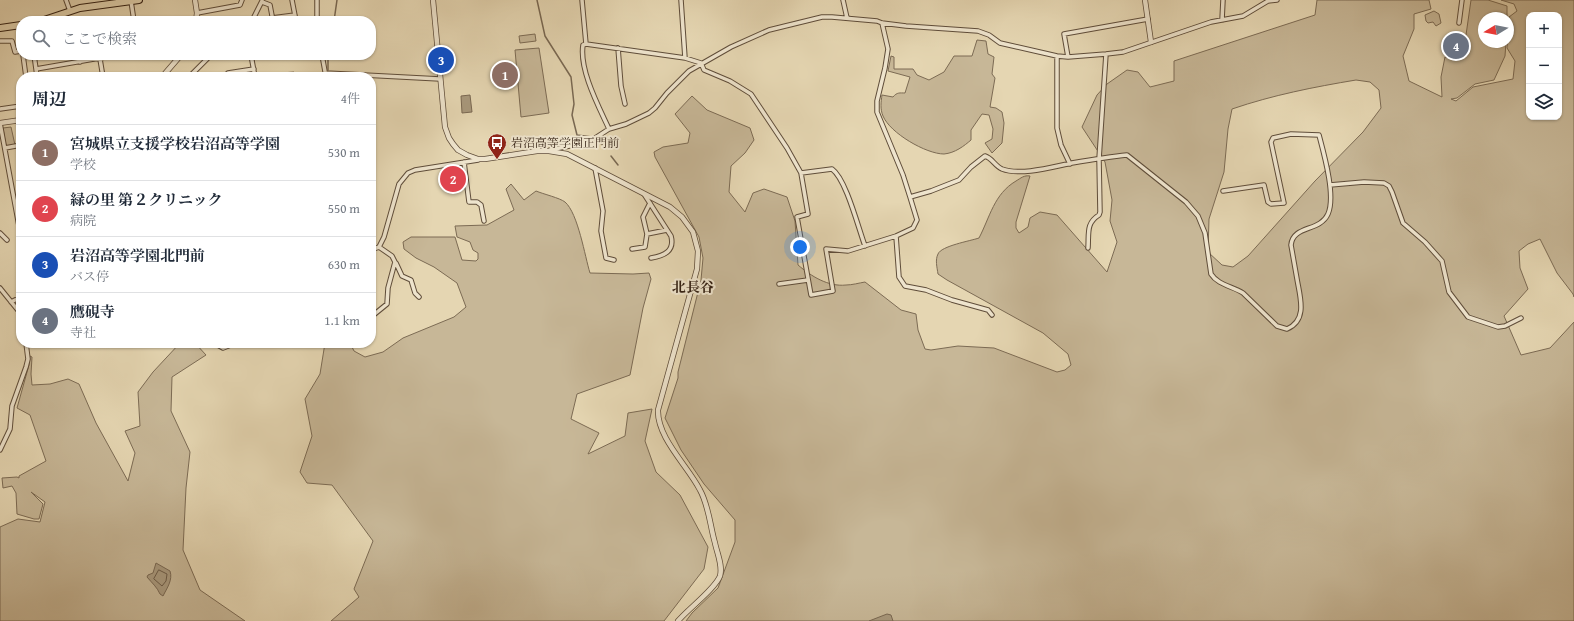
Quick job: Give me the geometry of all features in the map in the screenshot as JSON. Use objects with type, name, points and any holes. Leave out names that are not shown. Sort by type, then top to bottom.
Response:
[{"type":"main road","points":[[57,16],[70,11],[96,5],[139,0]]},
{"type":"main road","points":[[0,28],[16,26]]},
{"type":"street","points":[[66,0],[70,11]]},
{"type":"street","points":[[195,0],[197,16]]},
{"type":"street","points":[[197,13],[240,5],[242,0]]},
{"type":"street","points":[[290,16],[294,15],[292,0]]},
{"type":"street","points":[[317,0],[318,16]]},
{"type":"street","points":[[434,0],[445,127],[449,138],[458,150],[478,159],[485,159]]},
{"type":"street","points":[[582,0],[586,44],[583,45],[582,51],[585,70],[609,130]]},
{"type":"street","points":[[680,0],[685,58]]},
{"type":"street","points":[[843,0],[847,18]]},
{"type":"street","points":[[1146,0],[1151,42]]},
{"type":"street","points":[[1222,20],[1223,0]]},
{"type":"street","points":[[549,151],[589,142],[609,130],[649,113],[689,70],[731,47],[769,30],[822,18],[847,18],[877,21],[882,23],[978,31],[989,35],[1000,43],[1057,56],[1068,57],[1123,52],[1198,25],[1243,16],[1268,1],[1278,0]]},
{"type":"street","points":[[1459,23],[1462,0]]},
{"type":"street","points":[[131,1],[133,16]]},
{"type":"street","points":[[254,16],[262,1],[270,5],[272,16]]},
{"type":"street","points":[[1068,57],[1064,34],[1148,19]]},
{"type":"street","points":[[586,44],[685,58],[701,63],[704,70],[730,81],[751,94],[787,148],[801,173],[808,214],[797,217],[811,295],[833,290],[826,249],[848,251],[865,246],[896,236],[913,228],[917,220],[903,176],[877,112],[878,94],[888,49],[882,23]]},
{"type":"street","points":[[0,41],[12,41],[16,52]]},
{"type":"street","points":[[618,48],[621,86],[625,104]]},
{"type":"street","points":[[1088,248],[1090,223],[1092,219],[1099,215],[1100,212],[1099,158],[1106,54]]},
{"type":"street","points":[[1057,56],[1057,128],[1061,145],[1070,164]]},
{"type":"street","points":[[24,60],[25,72]]},
{"type":"street","points":[[35,60],[36,72]]},
{"type":"street","points":[[36,69],[93,60]]},
{"type":"street","points":[[100,60],[102,72]]},
{"type":"street","points":[[166,72],[177,60]]},
{"type":"street","points":[[194,72],[206,60]]},
{"type":"street","points":[[252,60],[254,72]]},
{"type":"street","points":[[324,60],[326,72]]},
{"type":"street","points":[[234,72],[254,69]]},
{"type":"street","points":[[376,77],[440,79]]},
{"type":"street","points":[[0,109],[16,107]]},
{"type":"street","points":[[16,121],[0,123],[16,206]]},
{"type":"street","points":[[910,197],[931,191],[959,180],[968,170],[985,156],[990,157],[1001,168],[1018,171],[1054,168],[1099,158],[1127,155],[1186,202],[1198,216],[1202,223],[1208,248],[1211,274],[1214,278],[1218,282],[1243,293],[1277,326],[1287,329],[1296,323],[1301,311],[1300,295],[1291,245],[1292,239],[1297,233],[1317,225],[1325,219],[1330,210],[1330,185],[1319,135],[1291,134],[1274,138],[1271,142],[1284,203],[1271,204],[1268,202],[1264,186],[1223,191]]},
{"type":"street","points":[[5,148],[16,147]]},
{"type":"street","points":[[376,248],[379,247],[384,237],[399,184],[408,173],[415,170],[537,151],[567,154],[644,193],[678,213],[686,221],[695,236],[698,257],[697,269],[658,410],[658,417],[662,430],[696,483],[705,502],[719,560],[720,573],[715,584],[678,621]]},
{"type":"street","points":[[464,162],[469,202],[476,202],[481,205],[484,221]]},
{"type":"street","points":[[595,168],[603,211],[602,231],[606,258],[614,260]]},
{"type":"street","points":[[801,173],[832,168],[836,171],[844,187],[865,246]]},
{"type":"street","points":[[1330,185],[1364,182],[1384,183],[1389,186],[1403,223],[1425,242],[1442,261],[1449,292],[1468,317],[1498,327],[1505,326],[1521,318]]},
{"type":"street","points":[[644,193],[667,230],[672,242],[671,248],[667,254],[651,258]]},
{"type":"street","points":[[632,249],[645,247],[647,234],[643,217],[650,203]]},
{"type":"street","points":[[647,234],[667,230]]},
{"type":"street","points":[[0,233],[7,240]]},
{"type":"street","points":[[896,236],[898,277],[905,286],[926,290],[952,300],[988,310],[992,315]]},
{"type":"street","points":[[379,247],[392,256],[402,276],[411,280],[415,293],[419,297]]},
{"type":"street","points":[[376,313],[387,304],[388,288],[395,262]]},
{"type":"street","points":[[779,284],[808,280]]},
{"type":"street","points":[[0,288],[16,309]]},
{"type":"street","points":[[10,302],[16,299]]},
{"type":"street","points":[[0,450],[10,429],[12,406],[28,359],[27,348]]},
{"type":"shaded area","points":[[1317,0],[1429,0],[1431,9],[1414,14],[1414,29],[1403,56],[1409,81],[1442,97],[1441,77],[1445,57],[1463,56],[1471,0],[1488,0],[1507,6],[1507,12],[1478,12],[1478,48],[1506,48],[1505,56],[1494,80],[1475,84],[1457,98],[1451,99],[1456,101],[1473,87],[1513,79],[1515,61],[1507,48],[1514,48],[1514,13],[1517,11],[1514,4],[1501,0],[1574,0],[1574,297],[1557,273],[1540,239],[1528,244],[1519,251],[1520,268],[1528,289],[1504,316],[1521,355],[1550,348],[1574,322],[1574,621],[686,621],[692,613],[718,588],[735,542],[735,520],[704,484],[681,450],[665,418],[678,378],[678,372],[701,280],[703,258],[699,237],[655,157],[654,152],[663,147],[688,143],[690,133],[675,114],[692,96],[707,110],[750,128],[754,140],[745,153],[731,166],[729,192],[745,212],[753,193],[764,189],[787,197],[795,221],[798,265],[814,277],[839,285],[865,282],[901,310],[916,314],[918,330],[925,349],[931,350],[958,346],[994,348],[1057,372],[1065,370],[1071,365],[1068,354],[1043,333],[938,274],[936,261],[937,256],[940,251],[950,246],[979,238],[993,206],[1002,192],[1021,178],[1030,176],[1016,222],[1016,228],[1019,233],[1028,227],[1030,218],[1040,212],[1057,215],[1107,272],[1117,242],[1110,221],[1112,200],[1105,162],[1082,127],[1097,95],[1107,84],[1127,70],[1138,72],[1150,87],[1174,81],[1174,61],[1315,15]],"holes":[[[1356,80],[1370,82],[1379,90],[1381,108],[1363,132],[1315,181],[1248,256],[1233,267],[1222,265],[1208,252],[1209,219],[1224,172],[1228,129],[1232,109],[1294,92]]]},
{"type":"shaded area","points":[[1434,11],[1439,14],[1441,23],[1436,26],[1433,22],[1428,23],[1426,21],[1425,15]]},
{"type":"shaded area","points":[[535,34],[536,41],[520,43],[519,36]]},
{"type":"shaded area","points":[[977,40],[986,41],[988,54],[994,57],[992,74],[995,78],[990,107],[996,108],[1002,112],[1004,123],[1002,143],[992,153],[985,143],[992,139],[993,129],[989,115],[982,114],[971,130],[971,140],[959,149],[944,154],[936,153],[909,141],[887,123],[882,113],[882,95],[893,97],[894,95],[900,93],[905,93],[910,77],[888,71],[891,56],[894,57],[894,69],[913,69],[917,75],[929,80],[944,72],[954,56],[972,56]]},
{"type":"shaded area","points":[[539,48],[549,113],[521,117],[515,50]]},
{"type":"shaded area","points":[[11,127],[15,145],[6,146],[3,128]]},
{"type":"shaded area","points":[[511,184],[524,200],[536,191],[565,202],[574,215],[590,273],[649,273],[651,279],[643,308],[630,375],[577,394],[571,419],[599,433],[588,454],[625,436],[628,413],[652,409],[645,441],[656,472],[680,495],[708,547],[704,569],[664,621],[331,621],[359,597],[354,589],[373,541],[332,485],[307,483],[300,472],[312,436],[305,399],[320,374],[324,348],[352,348],[354,351],[365,357],[383,352],[403,338],[454,317],[466,307],[457,283],[404,249],[403,242],[411,237],[455,237],[462,260],[476,261],[478,259],[478,253],[473,250],[470,242],[457,237],[455,226],[487,225],[514,210],[506,189]]},
{"type":"shaded area","points":[[175,348],[200,348],[206,355],[172,377],[171,411],[190,452],[186,488],[183,550],[200,590],[245,621],[0,621],[0,527],[18,519],[40,522],[45,502],[31,492],[43,504],[39,519],[17,514],[16,493],[12,486],[3,488],[2,478],[19,478],[19,476],[46,461],[30,415],[17,408],[29,365],[30,356],[32,357],[32,385],[50,384],[68,379],[79,384],[96,423],[128,481],[135,453],[125,431],[140,426],[138,392],[153,372]]},
{"type":"water","points":[[470,95],[472,112],[462,113],[461,96]]},
{"type":"water","points":[[156,563],[170,571],[171,574],[169,584],[163,596],[147,577],[153,573]]},
{"type":"water","points":[[887,614],[891,615],[893,621],[869,621]]},
{"type":"waterway","points":[[335,16],[337,0]]},
{"type":"waterway","points":[[537,0],[545,36],[571,77],[574,104],[572,115],[577,135],[592,137]]},
{"type":"waterway","points":[[328,60],[328,70]]},
{"type":"waterway","points":[[597,139],[605,148]]},
{"type":"waterway","points":[[611,156],[618,165]]},
{"type":"place","name":"鷹硯寺","points":[[1456,46]]},
{"type":"place","name":"岩沼高等学園北門前","points":[[441,60]]},
{"type":"place","name":"宮城県立支援学校岩沼高等学園","points":[[505,75]]},
{"type":"place","name":"岩沼高等学園正門前","points":[[497,160]]},
{"type":"place","name":"緑の里 第２クリニック","points":[[453,179]]},
{"type":"district","name":"北長谷","points":[[693,287]]}]
